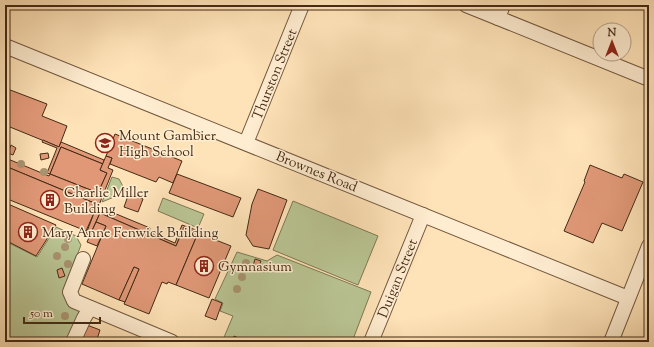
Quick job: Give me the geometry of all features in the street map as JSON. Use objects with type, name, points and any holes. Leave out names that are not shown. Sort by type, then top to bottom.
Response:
[{"type":"street","name":"Thurston Street","points":[[246,142],[302,5]]},
{"type":"street","points":[[466,5],[500,11],[649,79]]},
{"type":"street","name":"Brownes Road","points":[[5,46],[246,142],[628,298]]},
{"type":"street","name":"Duigan Street","points":[[371,342],[422,215]]},
{"type":"street","points":[[611,342],[649,246]]},
{"type":"street","points":[[84,259],[70,292],[74,301],[172,342]]},
{"type":"street","points":[[73,342],[90,308]]},
{"type":"green space","points":[[112,177],[119,179],[126,192],[102,202]]},
{"type":"green space","points":[[163,198],[204,214],[198,228],[158,211]]},
{"type":"green space","points":[[293,201],[378,236],[358,285],[273,250]]},
{"type":"green space","points":[[56,227],[76,236],[81,245],[63,292],[82,308],[68,342],[5,342],[5,241],[37,257]]},
{"type":"green space","points":[[237,252],[267,261],[277,255],[371,292],[352,342],[222,342],[233,316],[220,311],[223,303],[215,299]]},
{"type":"building","points":[[5,88],[47,104],[42,116],[67,126],[59,147],[5,125]]},
{"type":"building","points":[[115,134],[182,161],[173,183],[159,177],[156,182],[110,164],[112,158],[106,156]]},
{"type":"building","points":[[43,140],[59,147],[61,142],[104,160],[103,164],[61,147],[50,174],[47,173],[57,148],[42,142]]},
{"type":"building","points":[[11,145],[16,148],[13,155],[8,153]]},
{"type":"building","points":[[61,147],[103,164],[100,170],[107,173],[98,193],[50,174]]},
{"type":"building","points":[[48,153],[49,158],[41,160],[40,154]]},
{"type":"building","points":[[106,156],[112,158],[108,168],[113,170],[99,205],[5,166],[8,159],[49,176],[50,174],[98,193],[107,173],[100,170]]},
{"type":"building","points":[[590,165],[622,178],[624,174],[643,182],[622,231],[602,223],[593,243],[564,231],[585,182],[584,181]]},
{"type":"building","name":"Charlie Miller Building","points":[[5,166],[94,203],[91,211],[94,213],[86,231],[5,198]]},
{"type":"building","points":[[177,174],[241,198],[233,217],[169,193]]},
{"type":"building","points":[[258,189],[287,200],[269,249],[253,246],[246,235],[252,204]]},
{"type":"building","points":[[129,193],[143,199],[138,212],[124,207]]},
{"type":"building","points":[[94,203],[99,205],[96,211],[100,213],[90,235],[86,234],[94,213],[91,211]]},
{"type":"building","name":"Mary Anne Fenwick Building","points":[[8,204],[56,225],[36,256],[5,240],[5,211]]},
{"type":"building","points":[[109,211],[150,228],[149,232],[175,243],[182,225],[196,230],[195,232],[184,227],[176,246],[107,216]]},
{"type":"building","points":[[100,213],[176,246],[184,227],[198,233],[176,285],[168,282],[167,284],[162,282],[149,314],[124,304],[139,269],[134,267],[119,300],[82,284],[106,226],[96,222]]},
{"type":"building","points":[[96,222],[106,226],[97,246],[87,242]]},
{"type":"building","name":"Gymnasium","points":[[198,233],[231,246],[209,298],[176,285]]},
{"type":"building","points":[[255,259],[261,261],[258,268],[253,266]]},
{"type":"building","points":[[134,267],[139,269],[125,302],[119,300]]},
{"type":"building","points":[[62,268],[65,276],[59,278],[57,270]]},
{"type":"building","points":[[212,299],[222,303],[216,320],[205,316]]},
{"type":"building","points":[[87,325],[100,330],[96,342],[80,342]]},
{"type":"building","points":[[234,336],[243,340],[242,342],[232,342]]},
{"type":"place","name":"Mount Gambier High School","points":[[105,143]]},
{"type":"place","name":"Charlie Miller Building","points":[[50,200]]},
{"type":"place","name":"Mary Anne Fenwick Building","points":[[28,232]]},
{"type":"place","name":"Gymnasium","points":[[204,266]]}]
